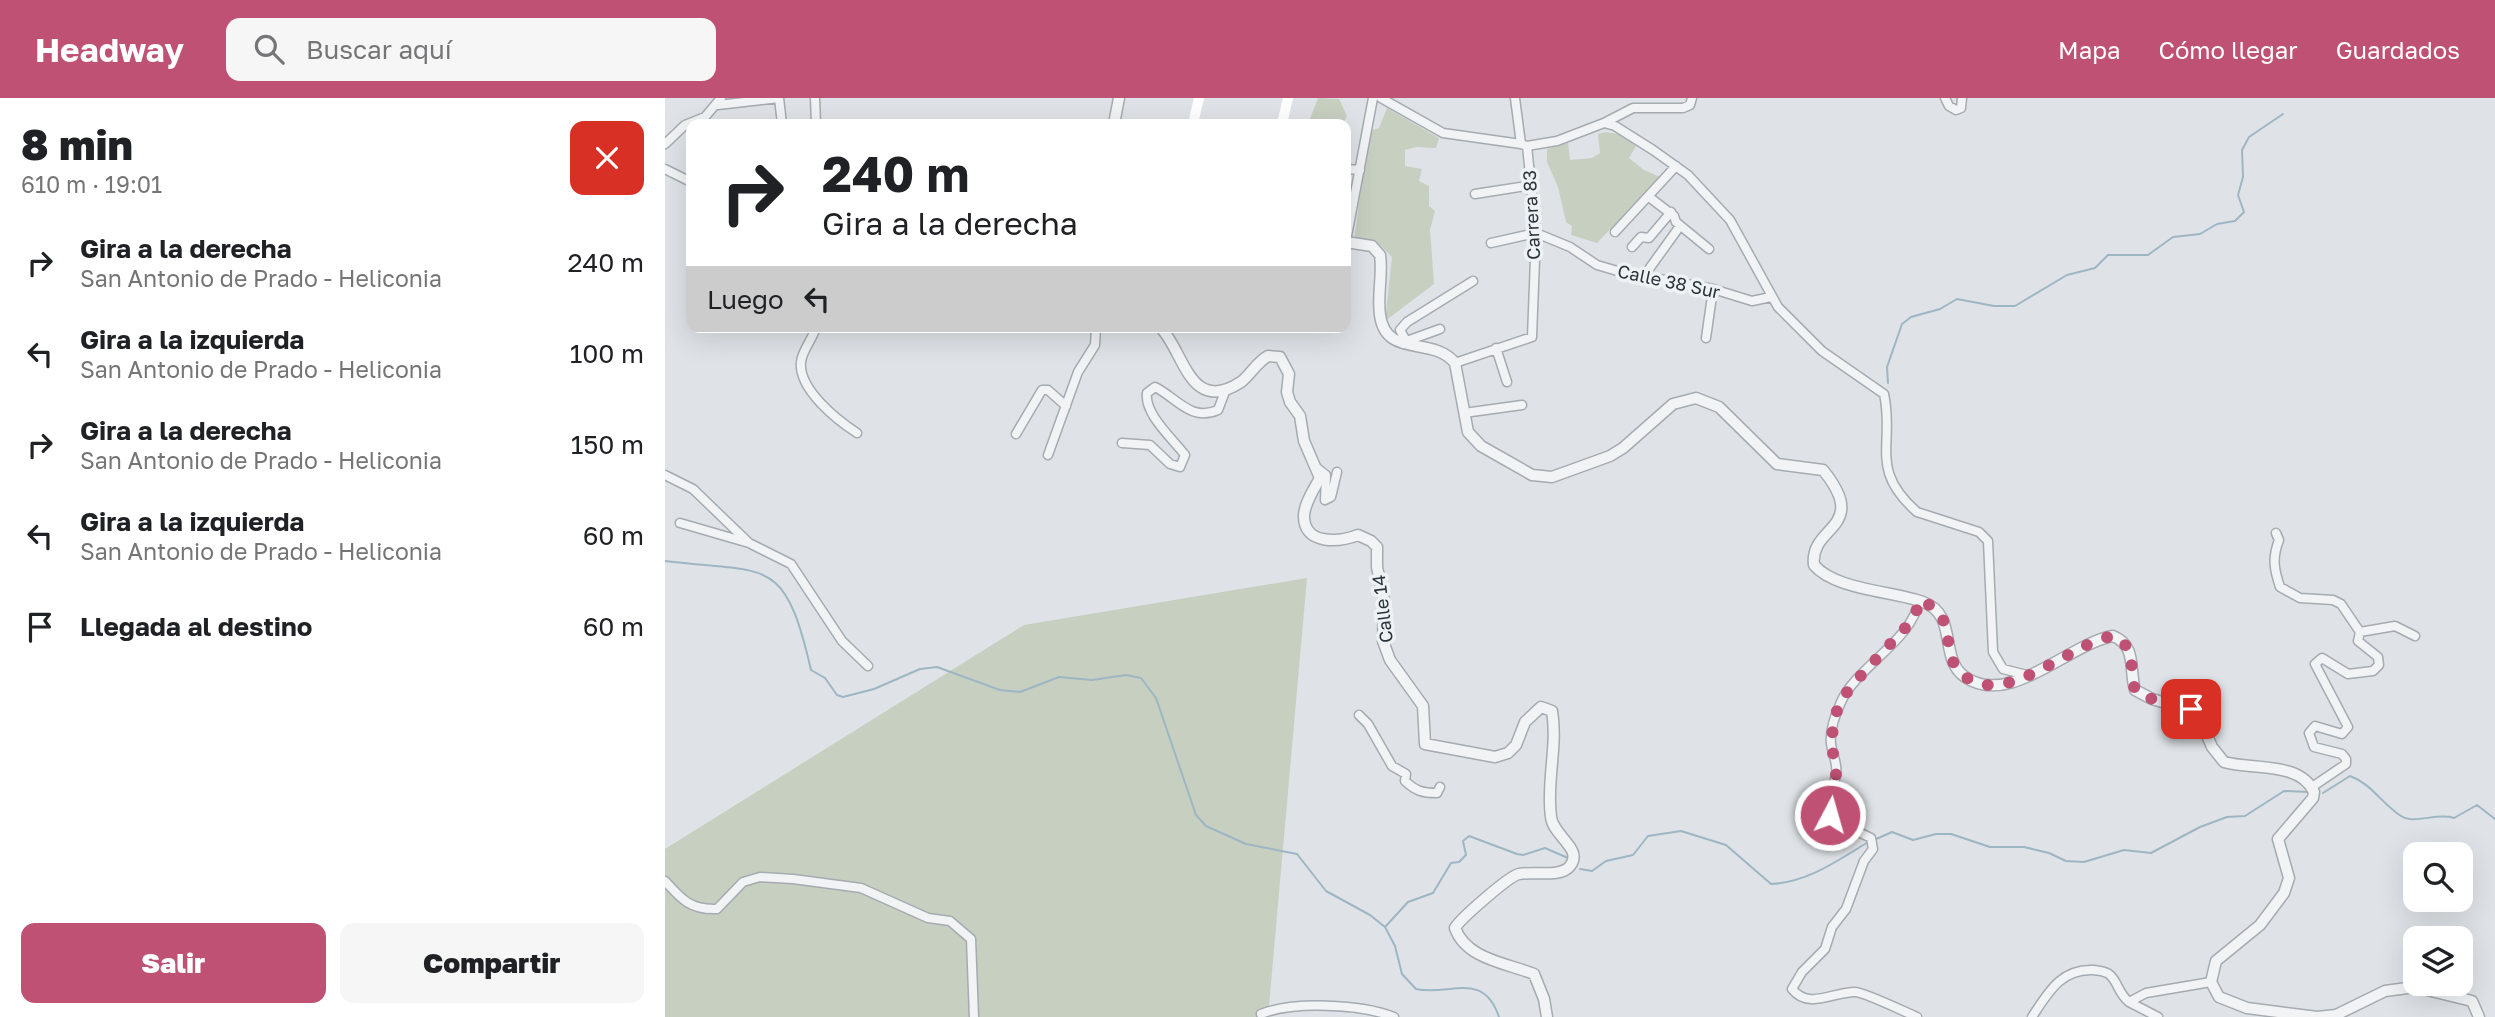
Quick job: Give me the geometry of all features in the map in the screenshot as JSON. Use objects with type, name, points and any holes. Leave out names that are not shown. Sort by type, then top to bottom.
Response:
[{"type":"main road","points":[[1194,119],[1199,98]]},
{"type":"main road","points":[[1283,119],[1289,98]]},
{"type":"street","points":[[700,119],[719,101],[779,98],[781,119]]},
{"type":"street","points":[[815,98],[816,119]]},
{"type":"street","points":[[1117,119],[1119,98]]},
{"type":"street","points":[[1351,216],[1373,98]]},
{"type":"street","points":[[1381,98],[1443,133],[1524,145],[1557,141],[1604,123],[1633,108],[1669,110],[1691,101]]},
{"type":"street","name":"Carrera 83","points":[[1496,348],[1532,337],[1536,233],[1531,186],[1515,98]]},
{"type":"street","points":[[1945,98],[1949,106],[1957,110],[1961,108],[1962,98]]},
{"type":"street","points":[[1604,123],[1630,135],[1676,166],[1704,190],[1730,220],[1771,297],[1822,351],[1884,394],[1887,472],[1917,512],[1979,532],[1988,541],[1993,652],[2003,669],[2031,676]]},
{"type":"street","points":[[665,144],[686,125]]},
{"type":"street","points":[[1615,232],[1676,166]]},
{"type":"street","points":[[665,169],[686,179]]},
{"type":"street","points":[[1351,169],[1360,170]]},
{"type":"street","points":[[1475,194],[1531,186]]},
{"type":"street","points":[[1649,197],[1671,212],[1680,226],[1709,249]]},
{"type":"street","points":[[1632,247],[1642,236],[1649,238],[1671,212]]},
{"type":"street","points":[[1644,275],[1680,226]]},
{"type":"street","points":[[1491,243],[1536,233]]},
{"type":"street","name":"Calle 38 Sur","points":[[1536,233],[1570,247],[1597,265],[1713,289],[1752,300],[1771,297]]},
{"type":"street","points":[[1351,242],[1372,246],[1380,255],[1380,318],[1389,336],[1403,343],[1437,348],[1455,363],[1468,432],[1481,446],[1532,474],[1552,477],[1616,453],[1676,402],[1703,400],[1728,415],[1772,462],[1782,466],[1816,467],[1828,476],[1840,499],[1842,513],[1839,522],[1817,551],[1813,562],[1817,568],[1844,582],[1919,600],[1939,610],[1946,624],[1954,661],[1962,675],[1977,681],[2017,682],[2080,646],[2113,636],[2126,644],[2131,653],[2131,675],[2135,690],[2152,699],[2197,712],[2212,747],[2224,762],[2295,775],[2312,787],[2313,798],[2308,807],[2278,839],[2289,878],[2284,893],[2260,925],[2216,961],[2211,982],[2220,997],[2229,1003],[2317,1017],[2336,1015],[2385,992],[2415,987],[2472,1001],[2479,1017]]},
{"type":"street","points":[[1403,343],[1400,330],[1407,322],[1473,281]]},
{"type":"street","points":[[1706,338],[1713,289]]},
{"type":"street","points":[[1403,343],[1440,329]]},
{"type":"street","points":[[813,333],[800,365],[804,376],[814,396],[828,412],[857,433]]},
{"type":"street","points":[[1048,455],[1078,372],[1095,345],[1096,333]]},
{"type":"street","points":[[1164,333],[1196,384],[1206,389],[1226,388],[1244,379],[1262,359],[1268,356],[1280,357],[1287,366],[1290,402],[1300,416],[1304,441],[1317,468],[1327,475],[1325,500],[1331,497],[1337,472]]},
{"type":"street","points":[[1455,363],[1496,348],[1507,382]]},
{"type":"street","points":[[1122,443],[1150,445],[1170,464],[1180,467],[1185,455],[1149,408],[1146,402],[1147,393],[1155,387],[1191,412],[1202,415],[1218,410],[1226,388]]},
{"type":"street","points":[[1016,434],[1042,390],[1048,390],[1066,406]]},
{"type":"street","points":[[1464,413],[1522,405]]},
{"type":"street","name":"Calle 14","points":[[1317,468],[1320,478],[1307,502],[1305,522],[1312,532],[1327,542],[1339,542],[1357,535],[1367,538],[1377,547],[1377,567],[1384,601],[1383,641],[1389,660],[1423,706],[1425,744],[1495,757],[1508,753],[1516,745],[1525,722],[1541,707],[1552,711],[1555,726],[1549,806],[1552,829],[1570,845],[1574,856],[1572,864],[1566,870],[1516,874],[1482,905],[1461,918],[1455,928],[1459,939],[1489,959],[1534,974],[1544,999],[1547,1017]]},
{"type":"street","points":[[665,475],[693,489],[749,543]]},
{"type":"street","points":[[680,523],[749,543],[791,564],[842,642],[868,666]]},
{"type":"street","points":[[2276,533],[2279,540],[2273,554],[2280,587],[2300,598],[2333,600],[2341,604],[2360,632],[2358,641],[2378,657],[2379,665],[2373,671],[2348,674],[2322,658],[2315,664],[2348,727],[2342,734],[2315,726],[2309,733],[2313,747],[2342,754],[2346,759],[2346,764],[2312,787]]},
{"type":"street","points":[[1917,1017],[1856,992],[1810,1000],[1799,998],[1792,989],[1802,972],[1825,949],[1832,927],[1846,909],[1864,861],[1873,849],[1867,835],[1833,820],[1826,802],[1836,776],[1831,746],[1834,718],[1842,699],[1853,684],[1914,617],[1919,600]]},
{"type":"street","points":[[2360,632],[2395,626],[2415,636]]},
{"type":"street","points":[[1359,715],[1368,724],[1392,766],[1406,774],[1405,780],[1411,786],[1420,793],[1437,793],[1440,787]]},
{"type":"street","points":[[665,881],[680,898],[700,910],[717,909],[743,882],[760,877],[861,888],[928,918],[950,921],[971,939],[974,1017]]},
{"type":"street","points":[[2032,1017],[2053,985],[2064,976],[2080,971],[2107,972],[2118,992],[2129,1002],[2158,1017]]},
{"type":"street","points":[[2129,1002],[2146,993],[2211,982]]},
{"type":"street","points":[[1261,1014],[1288,1006],[1336,1006],[1394,1017]]},
{"type":"shaded area","points":[[1318,98],[1339,99],[1347,116],[1346,119],[1310,119]]},
{"type":"shaded area","points":[[1387,108],[1439,138],[1436,148],[1416,147],[1405,150],[1405,166],[1422,169],[1419,181],[1429,186],[1429,206],[1435,211],[1430,230],[1434,284],[1385,321],[1392,257],[1381,246],[1354,240],[1369,131],[1379,128]]},
{"type":"shaded area","points":[[1598,134],[1618,134],[1636,146],[1629,158],[1644,170],[1660,177],[1597,243],[1571,235],[1572,226],[1566,222],[1558,187],[1547,162],[1547,149],[1568,143],[1570,160],[1592,158],[1600,153]]},
{"type":"shaded area","points":[[1307,578],[1268,1017],[665,1017],[665,849],[1024,625]]},
{"type":"waterway","points":[[1888,383],[1887,367],[1902,324],[1911,317],[1940,309],[1957,299],[1994,306],[2015,306],[2067,275],[2095,268],[2108,255],[2148,255],[2173,237],[2200,234],[2217,224],[2235,221],[2244,212],[2238,195],[2243,177],[2242,150],[2249,137],[2283,114]]},
{"type":"waterway","points":[[665,561],[728,567],[767,577],[780,588],[791,606],[811,670],[825,678],[837,695],[843,697],[874,689],[920,669],[937,667],[1000,690],[1020,692],[1059,677],[1092,680],[1126,675],[1141,678],[1156,698],[1196,815],[1206,826],[1246,844],[1297,854],[1326,891],[1370,915],[1385,927],[1395,946],[1402,974],[1416,989],[1474,989],[1484,993],[1499,1017]]},
{"type":"waterway","points":[[2323,793],[2350,776],[2365,784],[2394,811],[2407,818],[2454,818],[2477,805],[2495,819]]},
{"type":"waterway","points":[[1874,840],[1892,832],[1913,840],[1936,834],[1951,834],[1990,847],[2024,847],[2049,853],[2066,861],[2084,862],[2124,850],[2151,853],[2200,827],[2227,817],[2245,816],[2284,791],[2308,792]]},
{"type":"waterway","points":[[1580,869],[1592,871],[1606,861],[1633,855],[1648,836],[1681,831],[1726,845],[1771,884],[1811,875],[1870,841]]},
{"type":"waterway","points":[[1385,927],[1408,902],[1433,893],[1451,863],[1459,862],[1466,855],[1463,841],[1469,836],[1517,854],[1523,855],[1545,848],[1568,858]]},
{"type":"route","points":[[1830,815],[1826,796],[1836,776],[1831,746],[1834,718],[1842,699],[1853,684],[1914,617],[1919,600],[1939,610],[1946,624],[1954,661],[1962,675],[1970,679],[1987,683],[2025,680],[2080,646],[2099,638],[2113,636],[2126,644],[2131,653],[2131,675],[2135,690],[2152,699],[2191,709]]}]
